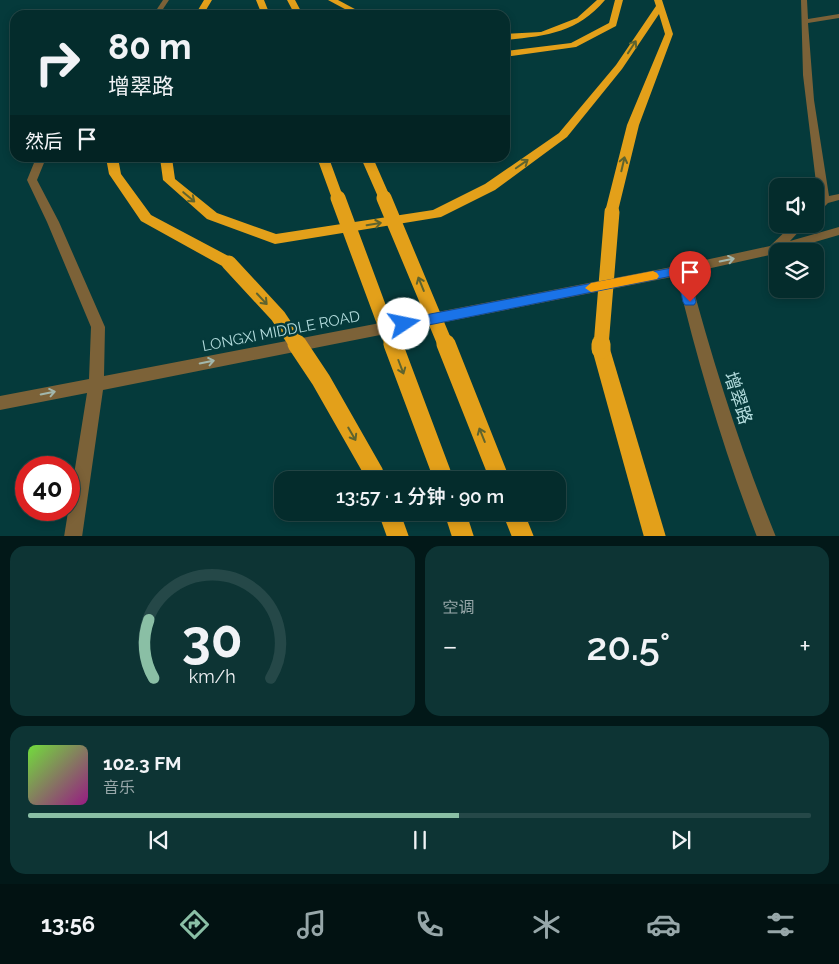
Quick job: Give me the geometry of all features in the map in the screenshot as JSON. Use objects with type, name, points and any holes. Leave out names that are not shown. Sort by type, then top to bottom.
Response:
[{"type":"highway","points":[[332,0],[352,10]]},
{"type":"highway","points":[[510,37],[542,34],[580,20],[601,0]]},
{"type":"highway","points":[[510,53],[573,45],[613,24],[619,0]]},
{"type":"highway","points":[[167,162],[169,180],[212,216],[275,239],[436,214],[490,187],[564,135],[619,67],[659,3]]},
{"type":"highway","points":[[655,536],[601,349],[612,212],[633,125],[656,72],[669,34],[659,3]]},
{"type":"highway","points":[[113,162],[115,174],[146,218],[229,263],[278,316],[321,380],[372,471]]},
{"type":"highway","points":[[325,162],[441,471]]},
{"type":"highway","points":[[369,162],[416,272],[496,471]]},
{"type":"highway","points":[[392,521],[398,536]]},
{"type":"highway","points":[[458,521],[463,536]]},
{"type":"highway","points":[[517,521],[523,536]]},
{"type":"street","points":[[804,0],[812,128],[820,178]]},
{"type":"street","points":[[804,22],[839,16]]},
{"type":"street","points":[[39,162],[32,180],[53,222],[98,326],[96,384],[73,536]]},
{"type":"street","points":[[824,200],[839,197]]},
{"type":"street","name":"LONGXI MIDDLE ROAD","points":[[798,243],[839,231]]},
{"type":"street","points":[[781,243],[791,233]]},
{"type":"street","name":"LONGXI MIDDLE ROAD","points":[[0,403],[682,270],[769,251]]},
{"type":"street","name":"增翠路","points":[[682,270],[701,349],[731,441],[767,536]]},
{"type":"slow traffic","points":[[591,288],[653,276]]},
{"type":"route","points":[[404,324],[682,270],[690,302]]}]
